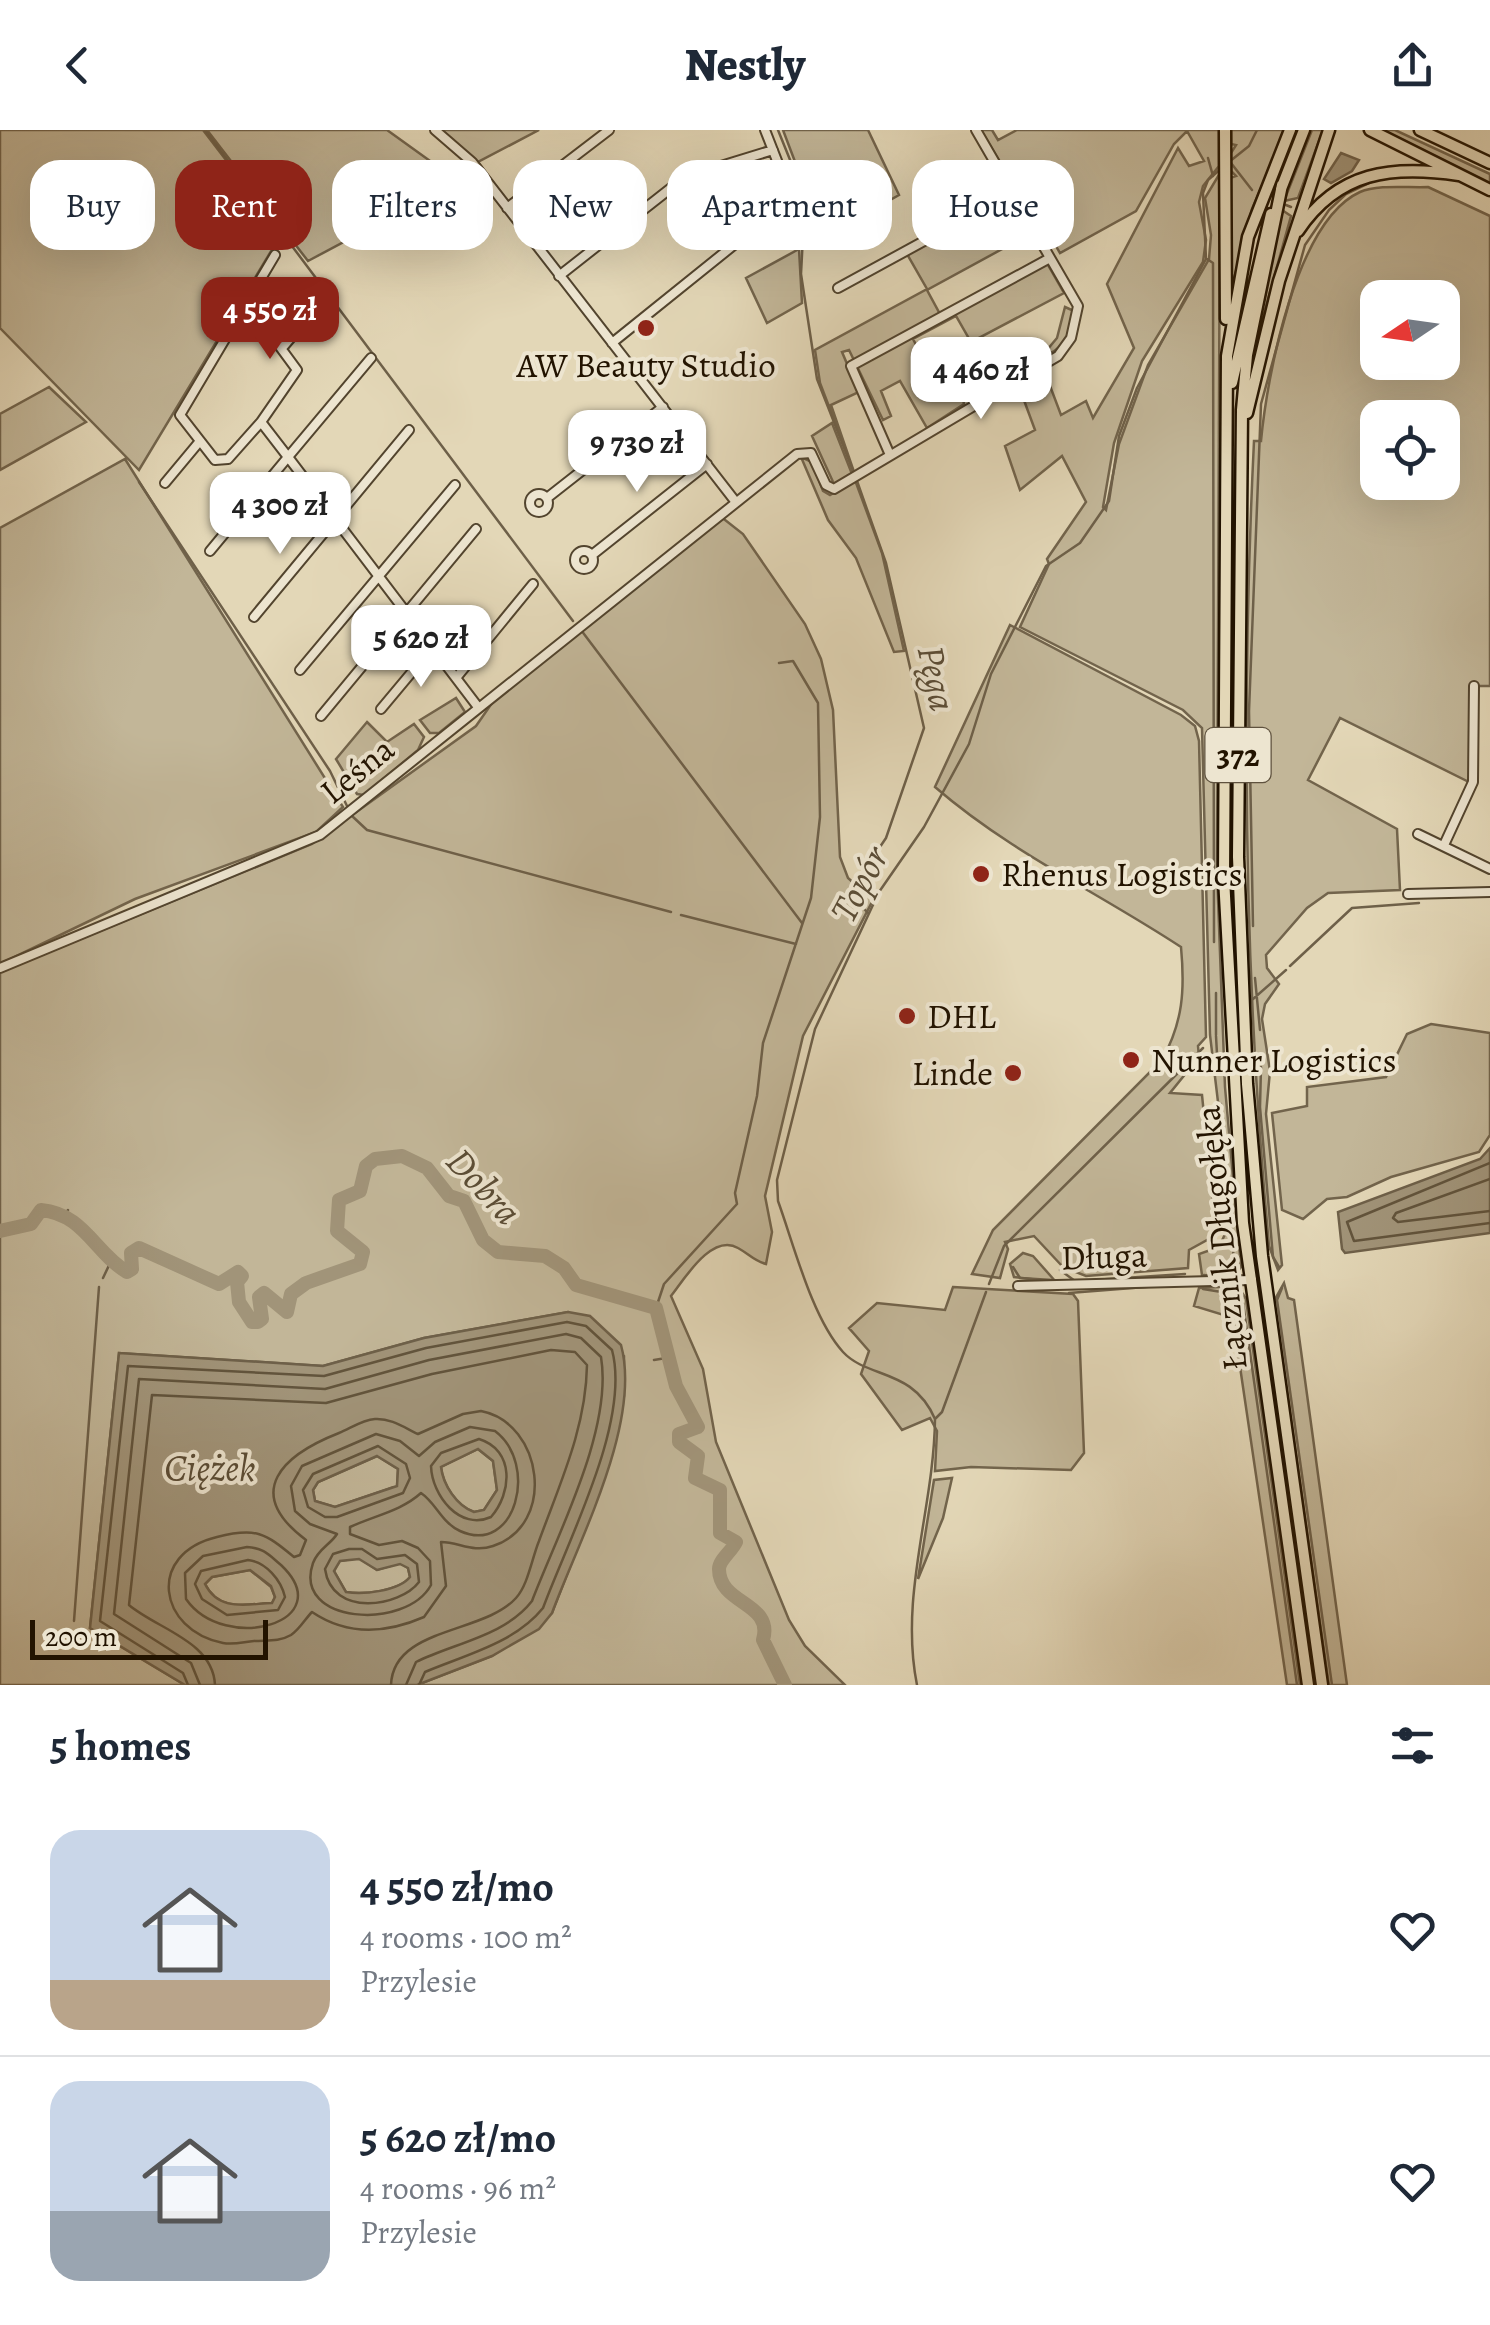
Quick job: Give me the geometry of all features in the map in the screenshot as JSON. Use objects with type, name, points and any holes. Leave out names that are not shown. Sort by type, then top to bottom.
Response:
[{"type":"main road","points":[[1225,130],[1227,423]]},
{"type":"main road","points":[[1227,356],[1248,237],[1290,130]]},
{"type":"main road","name":"372","points":[[1227,423],[1250,288],[1282,185],[1304,130]]},
{"type":"main road","points":[[1242,454],[1254,380],[1290,245],[1329,130]]},
{"type":"main road","points":[[1370,130],[1490,190]]},
{"type":"main road","points":[[1420,130],[1490,163]]},
{"type":"main road","points":[[1290,245],[1318,205],[1354,180],[1400,168],[1459,175]]},
{"type":"main road","name":"372","points":[[1242,454],[1247,355],[1282,185]]},
{"type":"main road","name":"Łącznik Długołęka","points":[[1227,423],[1225,930],[1236,1150],[1250,1280],[1308,1685]]},
{"type":"main road","name":"Łącznik Długołęka","points":[[1242,454],[1240,942],[1250,1126],[1266,1279],[1322,1685]]},
{"type":"street","points":[[435,130],[472,162],[735,500]]},
{"type":"street","points":[[507,208],[609,130]]},
{"type":"street","points":[[612,343],[739,240],[795,214],[765,130]]},
{"type":"street","points":[[976,130],[993,160]]},
{"type":"street","points":[[560,276],[686,177],[773,150]]},
{"type":"street","points":[[838,288],[912,248]]},
{"type":"street","points":[[1045,250],[1050,258],[1078,306],[1072,338],[1058,356],[890,455],[851,366],[1050,258]]},
{"type":"street","points":[[247,302],[298,370],[262,422],[224,462],[215,460],[180,415],[247,302],[276,255]]},
{"type":"street","points":[[283,347],[324,299]]},
{"type":"street","points":[[210,551],[371,358]]},
{"type":"street","points":[[547,498],[663,406]]},
{"type":"street","points":[[262,422],[478,708]]},
{"type":"street","points":[[254,617],[409,430]]},
{"type":"street","points":[[165,483],[200,441]]},
{"type":"street","name":"Leśna","points":[[0,968],[320,836],[735,500],[804,452],[814,458],[830,489],[890,455]]},
{"type":"street","points":[[592,555],[706,464]]},
{"type":"street","points":[[300,670],[455,485]]},
{"type":"street","points":[[321,716],[476,530]]},
{"type":"street","points":[[456,678],[534,584]]},
{"type":"street","points":[[381,709],[432,648]]},
{"type":"street","points":[[1444,845],[1472,782],[1474,686]]},
{"type":"street","points":[[1418,834],[1490,869]]},
{"type":"street","points":[[1408,894],[1490,892]]},
{"type":"street","name":"Długa","points":[[1018,1286],[1266,1279]]},
{"type":"shaded area","points":[[0,130],[203,130],[226,160],[175,160],[175,250],[272,250],[139,470],[0,328]]},
{"type":"shaded area","points":[[207,130],[387,130],[429,160],[332,160],[332,248],[308,261],[300,250],[312,250],[312,160],[230,160]]},
{"type":"shaded area","points":[[439,130],[539,130],[482,160],[468,160]]},
{"type":"shaded area","points":[[783,130],[868,130],[882,160],[794,160]]},
{"type":"shaded area","points":[[981,130],[992,130],[998,140],[1017,130],[1219,130],[1219,166],[1203,186],[1199,202],[1206,240],[1203,262],[1142,361],[1114,443],[1103,507],[1106,510],[1119,444],[1148,365],[1209,259],[1211,235],[1205,198],[1220,173],[1217,872],[1225,1087],[1241,1267],[1234,1277],[1202,1275],[1199,1254],[1219,1247],[1226,1232],[1221,1127],[1210,1035],[1202,728],[1183,710],[1020,627],[1049,564],[1047,559],[1086,502],[1062,456],[1020,490],[1005,446],[1035,430],[1018,384],[1044,370],[1061,415],[1086,401],[1093,418],[1134,348],[1107,284],[1178,148],[1189,166],[1204,161],[1187,131],[1174,144],[1136,211],[1074,245],[1074,160],[999,160]]},
{"type":"shaded area","points":[[1231,130],[1286,130],[1252,209],[1230,294],[1230,178],[1236,176],[1231,171],[1231,153],[1236,145],[1231,144]]},
{"type":"shaded area","points":[[1312,130],[1323,130],[1298,198],[1284,201]]},
{"type":"shaded area","points":[[1381,130],[1395,130],[1490,174],[1490,185]]},
{"type":"shaded area","points":[[892,180],[899,195],[892,199]]},
{"type":"shaded area","points":[[1384,187],[1428,187],[1490,216],[1490,686],[1470,686],[1471,783],[1340,718],[1308,780],[1397,829],[1400,890],[1328,893],[1307,908],[1266,955],[1267,968],[1279,984],[1265,1004],[1262,1019],[1270,1071],[1266,1114],[1282,1265],[1278,1270],[1269,1246],[1261,1145],[1247,844],[1247,643],[1254,441],[1261,441],[1270,379],[1289,303],[1318,234],[1338,208],[1360,192]]},
{"type":"shaded area","points":[[1282,210],[1291,216],[1249,368]]},
{"type":"shaded area","points":[[799,250],[802,303],[767,323],[746,278]]},
{"type":"shaded area","points":[[914,250],[1000,250],[927,290],[940,314],[1044,258],[1064,293],[971,342],[956,316],[913,339],[927,365],[941,358],[964,404],[927,428],[900,381],[881,391],[891,416],[883,420],[849,350],[842,352],[859,392],[831,405],[854,472],[820,383],[815,350],[927,289],[907,254]]},
{"type":"shaded area","points":[[1065,307],[1074,311],[1069,330],[1064,342],[1049,354],[1047,350],[1057,338]]},
{"type":"shaded area","points":[[49,387],[86,422],[0,470],[0,414]]},
{"type":"shaded area","points":[[832,423],[852,474],[834,484],[812,436]]},
{"type":"shaded area","points":[[801,457],[812,462],[823,491],[830,495],[855,480],[882,553],[904,651],[894,652],[856,558],[828,520]]},
{"type":"shaded area","points":[[125,459],[343,807],[316,832],[135,899],[0,964],[0,528]]},
{"type":"shaded area","points":[[720,516],[743,534],[805,624],[821,659],[833,710],[840,857],[848,878],[873,900],[803,1036],[765,1196],[772,1232],[766,1264],[738,1248],[719,1247],[691,1269],[671,1296],[703,1369],[716,1442],[789,1620],[805,1646],[845,1685],[417,1685],[492,1656],[552,1613],[600,1490],[624,1396],[624,1356],[568,1312],[424,1338],[323,1366],[119,1353],[90,1628],[185,1685],[0,1685],[0,972],[312,844],[476,726],[492,703]]},
{"type":"shaded area","points":[[1010,625],[1195,726],[1199,741],[1206,1037],[1198,1046],[1199,1057],[1170,1093],[1202,1095],[1216,1235],[1189,1250],[1188,1268],[1086,1276],[1063,1267],[1034,1236],[1005,1242],[1008,1249],[1000,1278],[972,1274],[993,1230],[1162,1060],[1178,1019],[1183,977],[1181,947],[1024,852],[935,787]]},
{"type":"shaded area","points":[[456,698],[465,712],[439,733],[430,733],[420,720]]},
{"type":"shaded area","points":[[367,722],[387,742],[414,724],[424,737],[418,750],[364,795],[357,794],[336,759]]},
{"type":"shaded area","points":[[1431,1024],[1490,1033],[1490,1135],[1479,1152],[1391,1177],[1347,1197],[1327,1199],[1303,1219],[1282,1210],[1272,1113],[1307,1106],[1307,1087],[1386,1077],[1407,1034]]},
{"type":"shaded area","points":[[1023,1253],[1033,1256],[1056,1282],[1014,1277],[1010,1264]]},
{"type":"shaded area","points":[[1284,1283],[1288,1298],[1294,1300],[1347,1685],[1329,1685],[1274,1301]]},
{"type":"shaded area","points":[[1238,1286],[1246,1299],[1300,1685],[1287,1685],[1234,1326],[1224,1315],[1194,1306],[1199,1288]]},
{"type":"shaded area","points":[[953,1287],[1073,1294],[1078,1301],[1084,1453],[1071,1470],[971,1467],[935,1471],[937,1431],[930,1418],[902,1430],[861,1374],[869,1351],[849,1328],[877,1303],[945,1310]]},
{"type":"shaded area","points":[[478,1449],[493,1461],[497,1490],[484,1510],[474,1512],[452,1494],[441,1467]]},
{"type":"shaded area","points":[[377,1456],[398,1469],[397,1486],[335,1507],[315,1501],[313,1490],[318,1482]]},
{"type":"shaded area","points":[[952,1478],[943,1518],[918,1579],[934,1480]]},
{"type":"shaded area","points":[[359,1558],[377,1570],[400,1563],[408,1568],[410,1577],[381,1591],[346,1592],[334,1571],[339,1561]]},
{"type":"shaded area","points":[[250,1570],[271,1587],[275,1597],[272,1603],[225,1603],[205,1584],[212,1577]]},
{"type":"water","points":[[1341,153],[1359,160],[1352,171],[1331,183],[1324,179]]},
{"type":"water","points":[[1490,1148],[1490,1233],[1345,1253],[1342,1249],[1338,1212],[1480,1159]]},
{"type":"water","name":"Ciężek","points":[[568,1312],[590,1316],[621,1345],[625,1376],[616,1444],[552,1613],[539,1629],[492,1656],[417,1685],[185,1685],[90,1628],[119,1353],[323,1366],[424,1338]],"holes":[[[478,1449],[493,1461],[497,1490],[484,1510],[474,1512],[457,1500],[441,1467]],[[377,1456],[398,1469],[397,1486],[335,1507],[315,1501],[313,1490],[318,1482]],[[359,1559],[377,1570],[400,1564],[408,1568],[410,1577],[398,1586],[380,1591],[346,1592],[334,1571],[340,1561]],[[250,1570],[271,1586],[275,1597],[272,1603],[225,1603],[205,1584],[212,1577]]]},
{"type":"waterway","points":[[205,130],[573,621]]},
{"type":"waterway","name":"Pęga","points":[[778,130],[805,197],[801,274],[817,379],[854,473]]},
{"type":"waterway","name":"Topór","points":[[1229,162],[1249,146],[1257,130]]},
{"type":"waterway","points":[[1208,158],[1213,176]]},
{"type":"waterway","points":[[1231,163],[1252,190]]},
{"type":"waterway","name":"Topór","points":[[917,1685],[912,1618],[935,1419],[915,1391],[853,1361],[832,1338],[797,1259],[778,1201],[777,1180],[815,1029],[879,892],[924,827],[969,744],[991,674],[1046,566],[1080,543],[1109,501],[1119,436],[1137,388],[1206,259],[1203,193],[1208,180],[1223,167]]},
{"type":"waterway","points":[[1253,926],[1249,711],[1261,404],[1305,245],[1329,210],[1346,194],[1373,181]]},
{"type":"waterway","points":[[1286,205],[1291,207]]},
{"type":"waterway","points":[[1207,259],[1213,263],[1214,942]]},
{"type":"waterway","name":"Pęga","points":[[857,481],[886,563],[924,728],[886,838],[859,878]]},
{"type":"waterway","points":[[139,482],[330,771],[348,808]]},
{"type":"waterway","points":[[581,630],[802,923]]},
{"type":"waterway","points":[[656,1308],[664,1284],[737,1204],[735,1193],[757,1096],[763,1043],[811,898],[820,817],[818,703],[793,661],[779,663]]},
{"type":"waterway","points":[[352,816],[367,830],[671,912]]},
{"type":"waterway","name":"Pęga","points":[[855,884],[852,896],[868,913]]},
{"type":"waterway","points":[[1290,966],[1352,908],[1419,903]]},
{"type":"waterway","points":[[681,915],[796,944]]},
{"type":"waterway","points":[[1253,999],[1286,970]]},
{"type":"waterway","points":[[1255,978],[1260,1030]]},
{"type":"waterway","points":[[1216,993],[1216,1035]]},
{"type":"waterway","points":[[1216,1036],[1217,1054]]},
{"type":"waterway","points":[[989,1284],[1004,1246],[1203,1048]]},
{"type":"waterway","points":[[1261,1067],[1260,1107],[1273,1257],[1279,1267]]},
{"type":"waterway","points":[[1221,1104],[1235,1274]]},
{"type":"waterway","name":"Dobra","points":[[0,1231],[31,1224],[41,1210],[56,1213],[78,1226],[127,1272],[132,1269],[131,1253],[139,1248],[219,1284],[238,1272],[242,1276],[237,1282],[239,1302],[252,1322],[258,1322],[262,1319],[259,1297],[264,1293],[287,1312],[291,1294],[306,1283],[360,1264],[363,1252],[337,1231],[339,1200],[360,1191],[366,1166],[375,1159],[402,1156],[427,1168],[449,1196],[464,1201],[483,1240],[498,1252],[545,1256],[564,1268],[576,1285],[656,1308],[676,1386],[698,1427],[679,1434],[679,1442],[698,1456],[695,1478],[720,1490],[720,1533],[736,1542],[720,1566],[721,1581],[761,1618],[763,1640],[785,1685]]},
{"type":"waterway","name":"Dobra","points":[[65,1215],[68,1210]]},
{"type":"waterway","points":[[103,1278],[112,1259]]},
{"type":"waterway","points":[[1013,1267],[1020,1278],[1052,1280]]},
{"type":"waterway","points":[[1204,1275],[1218,1277],[1235,1269]]},
{"type":"waterway","points":[[1060,1270],[1075,1281]]},
{"type":"waterway","points":[[1093,1280],[1185,1274]]},
{"type":"waterway","points":[[1069,1293],[1158,1286]]},
{"type":"waterway","points":[[74,1621],[99,1287]]},
{"type":"waterway","points":[[1282,1288],[1277,1300],[1332,1685]]},
{"type":"waterway","points":[[1203,1289],[1240,1295]]},
{"type":"waterway","points":[[1237,1289],[1243,1303],[1297,1685]]},
{"type":"waterway","points":[[935,1419],[942,1412],[986,1292]]},
{"type":"waterway","points":[[654,1360],[672,1357]]},
{"type":"place","name":"AW Beauty Studio","points":[[646,328]]},
{"type":"place","name":"Rhenus Logistics","points":[[981,874]]},
{"type":"place","name":"DHL","points":[[907,1016]]},
{"type":"place","name":"Nunner Logistics","points":[[1131,1060]]},
{"type":"place","name":"Linde","points":[[1013,1073]]}]
